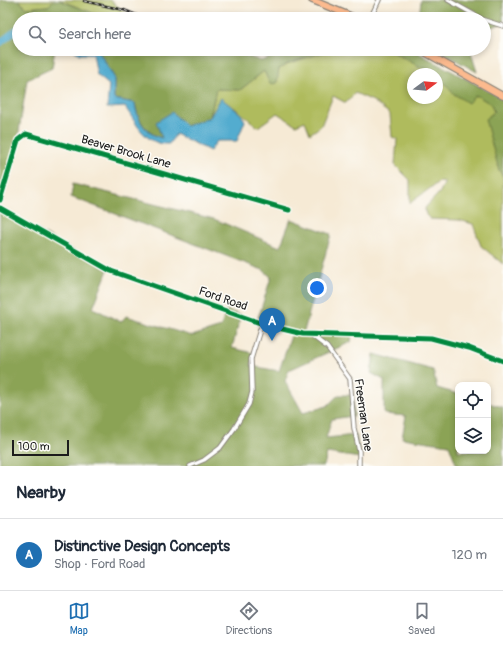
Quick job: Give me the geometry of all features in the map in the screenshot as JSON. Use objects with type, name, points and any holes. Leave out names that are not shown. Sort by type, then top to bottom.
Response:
[{"type":"main road","points":[[312,0],[341,12]]},
{"type":"main road","points":[[432,56],[503,96]]},
{"type":"street","points":[[373,12],[379,0]]},
{"type":"street","points":[[448,0],[469,12]]},
{"type":"street","points":[[491,22],[503,26]]},
{"type":"street","name":"Beaver Brook Lane","points":[[0,200],[18,140],[26,134],[289,210]]},
{"type":"street","name":"Ford Road","points":[[0,208],[111,271],[290,332],[310,335],[431,338],[469,348],[503,361]]},
{"type":"street","points":[[190,466],[210,456],[220,448],[234,429],[249,404],[252,392],[251,359],[262,323]]},
{"type":"street","name":"Freeman Lane","points":[[310,335],[322,342],[340,363],[350,379],[354,428],[359,451],[359,466]]},
{"type":"green space","points":[[0,0],[20,0],[21,3],[27,8],[48,6],[54,0],[59,0],[90,12],[12,12],[12,56],[54,56],[52,68],[27,80],[18,138],[0,197]]},
{"type":"green space","points":[[20,0],[54,0],[48,6],[27,8],[21,3]]},
{"type":"green space","points":[[59,0],[110,0],[125,12],[90,12]]},
{"type":"green space","points":[[421,0],[503,0],[503,23],[491,27],[491,12],[420,12]]},
{"type":"green space","points":[[102,56],[246,56],[261,61],[276,56],[312,56],[289,63],[279,69],[277,83],[270,84],[264,71],[240,90],[216,89],[210,117],[186,126],[172,112],[162,138],[151,133],[143,125],[138,115],[135,103],[114,99],[114,77]]},
{"type":"green space","points":[[312,56],[400,56],[422,68],[407,68],[407,104],[443,104],[443,80],[454,94],[476,95],[491,104],[494,112],[499,170],[503,176],[503,264],[481,246],[473,224],[459,220],[430,219],[426,215],[425,208],[440,192],[445,182],[440,181],[410,203],[410,180],[395,165],[397,139],[392,137],[390,114],[373,101],[355,93],[346,103],[333,96],[321,126],[310,134],[305,121],[296,125],[277,113],[258,127],[232,106],[210,117],[216,89],[240,90],[264,71],[270,84],[276,83],[279,69],[289,63]]},
{"type":"green space","points":[[400,56],[424,56],[503,99],[503,176],[499,170],[485,119],[494,112],[491,104],[476,95],[468,103],[454,94],[443,81],[443,68],[422,68]]},
{"type":"green space","points":[[448,56],[472,56],[477,72]]},
{"type":"green space","points":[[73,184],[214,219],[280,247],[291,219],[331,234],[303,335],[352,335],[351,342],[289,370],[285,381],[303,413],[327,406],[338,395],[353,395],[354,416],[332,419],[326,438],[356,435],[360,458],[327,453],[324,466],[0,466],[0,209],[108,270],[93,308],[121,322],[126,316],[192,336],[221,327],[226,310],[241,315],[232,348],[253,353],[251,366],[279,371],[292,333],[257,322],[271,277],[263,270],[71,197]]},
{"type":"green space","points":[[374,354],[433,370],[437,388],[455,393],[455,454],[491,454],[491,404],[503,407],[503,466],[457,466],[449,445],[402,438],[406,416],[384,414],[384,380],[371,373]]},
{"type":"water","points":[[93,56],[102,56],[114,77],[114,99],[135,103],[138,115],[143,125],[151,133],[162,138],[156,122],[172,112],[186,126],[210,117],[221,98],[241,114],[245,121],[237,141],[217,141],[210,151],[176,134],[169,144],[154,141],[142,132],[125,107],[107,108],[109,85],[97,75]]},
{"type":"waterway","points":[[0,43],[12,34]]},
{"type":"railway","points":[[84,1],[129,12]]},
{"type":"cycle path","points":[[0,200],[18,140],[26,134],[289,210]]},
{"type":"cycle path","points":[[0,208],[111,271],[266,325],[303,334],[431,338],[469,348],[503,361]]},
{"type":"place","name":"Distinctive Design Concepts","points":[[272,341]]}]
